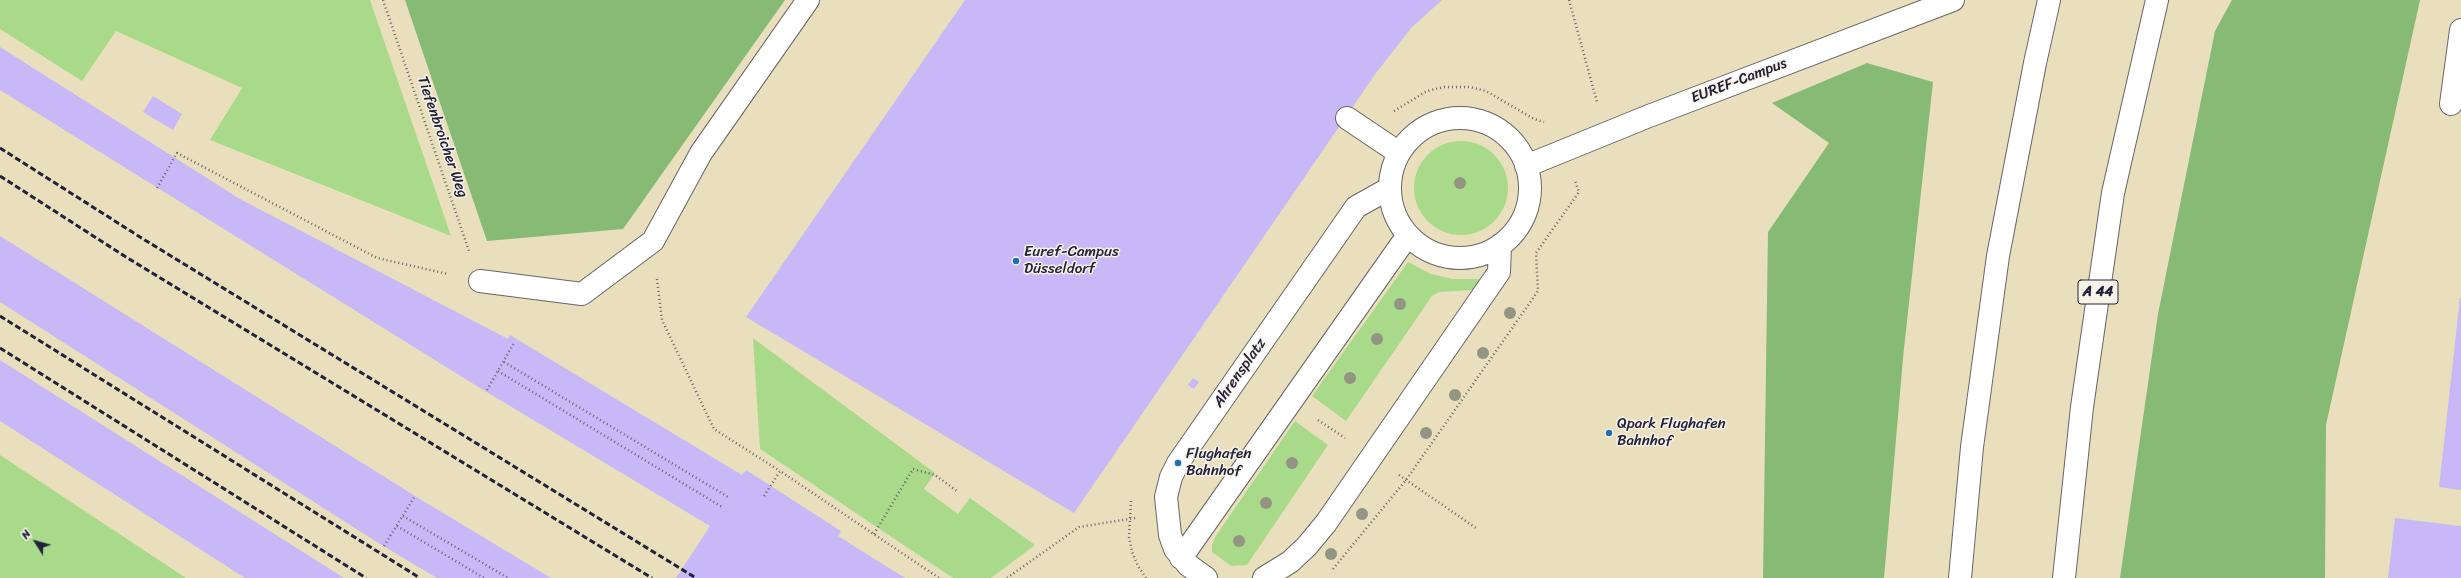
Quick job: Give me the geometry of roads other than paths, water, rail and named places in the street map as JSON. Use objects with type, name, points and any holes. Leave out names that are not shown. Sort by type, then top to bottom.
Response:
[{"type":"main road","points":[[480,282],[582,294],[653,241],[701,153],[808,0]]},
{"type":"main road","name":"EUREF-Campus","points":[[1526,166],[1649,116],[1953,0]]},
{"type":"main road","points":[[1960,578],[1972,447],[1998,256],[2049,0]]},
{"type":"main road","name":"A 44","points":[[2064,578],[2082,407],[2113,193],[2158,0]]},
{"type":"main road","points":[[2451,104],[2461,30]]},
{"type":"main road","points":[[1348,118],[1399,153]]},
{"type":"main road","points":[[1460,118],[1475,120],[1500,131],[1520,152],[1526,166],[1529,179],[1527,207],[1516,230],[1500,245],[1482,254],[1462,258],[1442,256],[1423,248],[1408,235],[1394,213],[1390,188],[1392,170],[1399,153],[1410,138],[1425,128],[1442,120],[1460,118]]},
{"type":"main road","name":"Ahrensplatz","points":[[1206,578],[1181,558],[1170,535],[1166,497],[1171,477],[1178,463],[1356,206],[1390,188]]},
{"type":"main road","points":[[1181,558],[1408,235]]},
{"type":"main road","points":[[1264,578],[1290,562],[1307,546],[1330,517],[1499,272],[1500,245]]},
{"type":"railway","points":[[0,148],[140,237],[696,578]]},
{"type":"railway","points":[[0,176],[126,257],[652,578]]},
{"type":"railway","points":[[0,316],[420,578]]},
{"type":"railway","points":[[0,348],[366,578]]},
{"type":"place","name":"Euref-Campus Düsseldorf","points":[[1016,261]]},
{"type":"place","name":"Qpark Flughafen Bahnhof","points":[[1609,433]]},
{"type":"place","name":"Flughafen Bahnhof","points":[[1178,463]]}]
